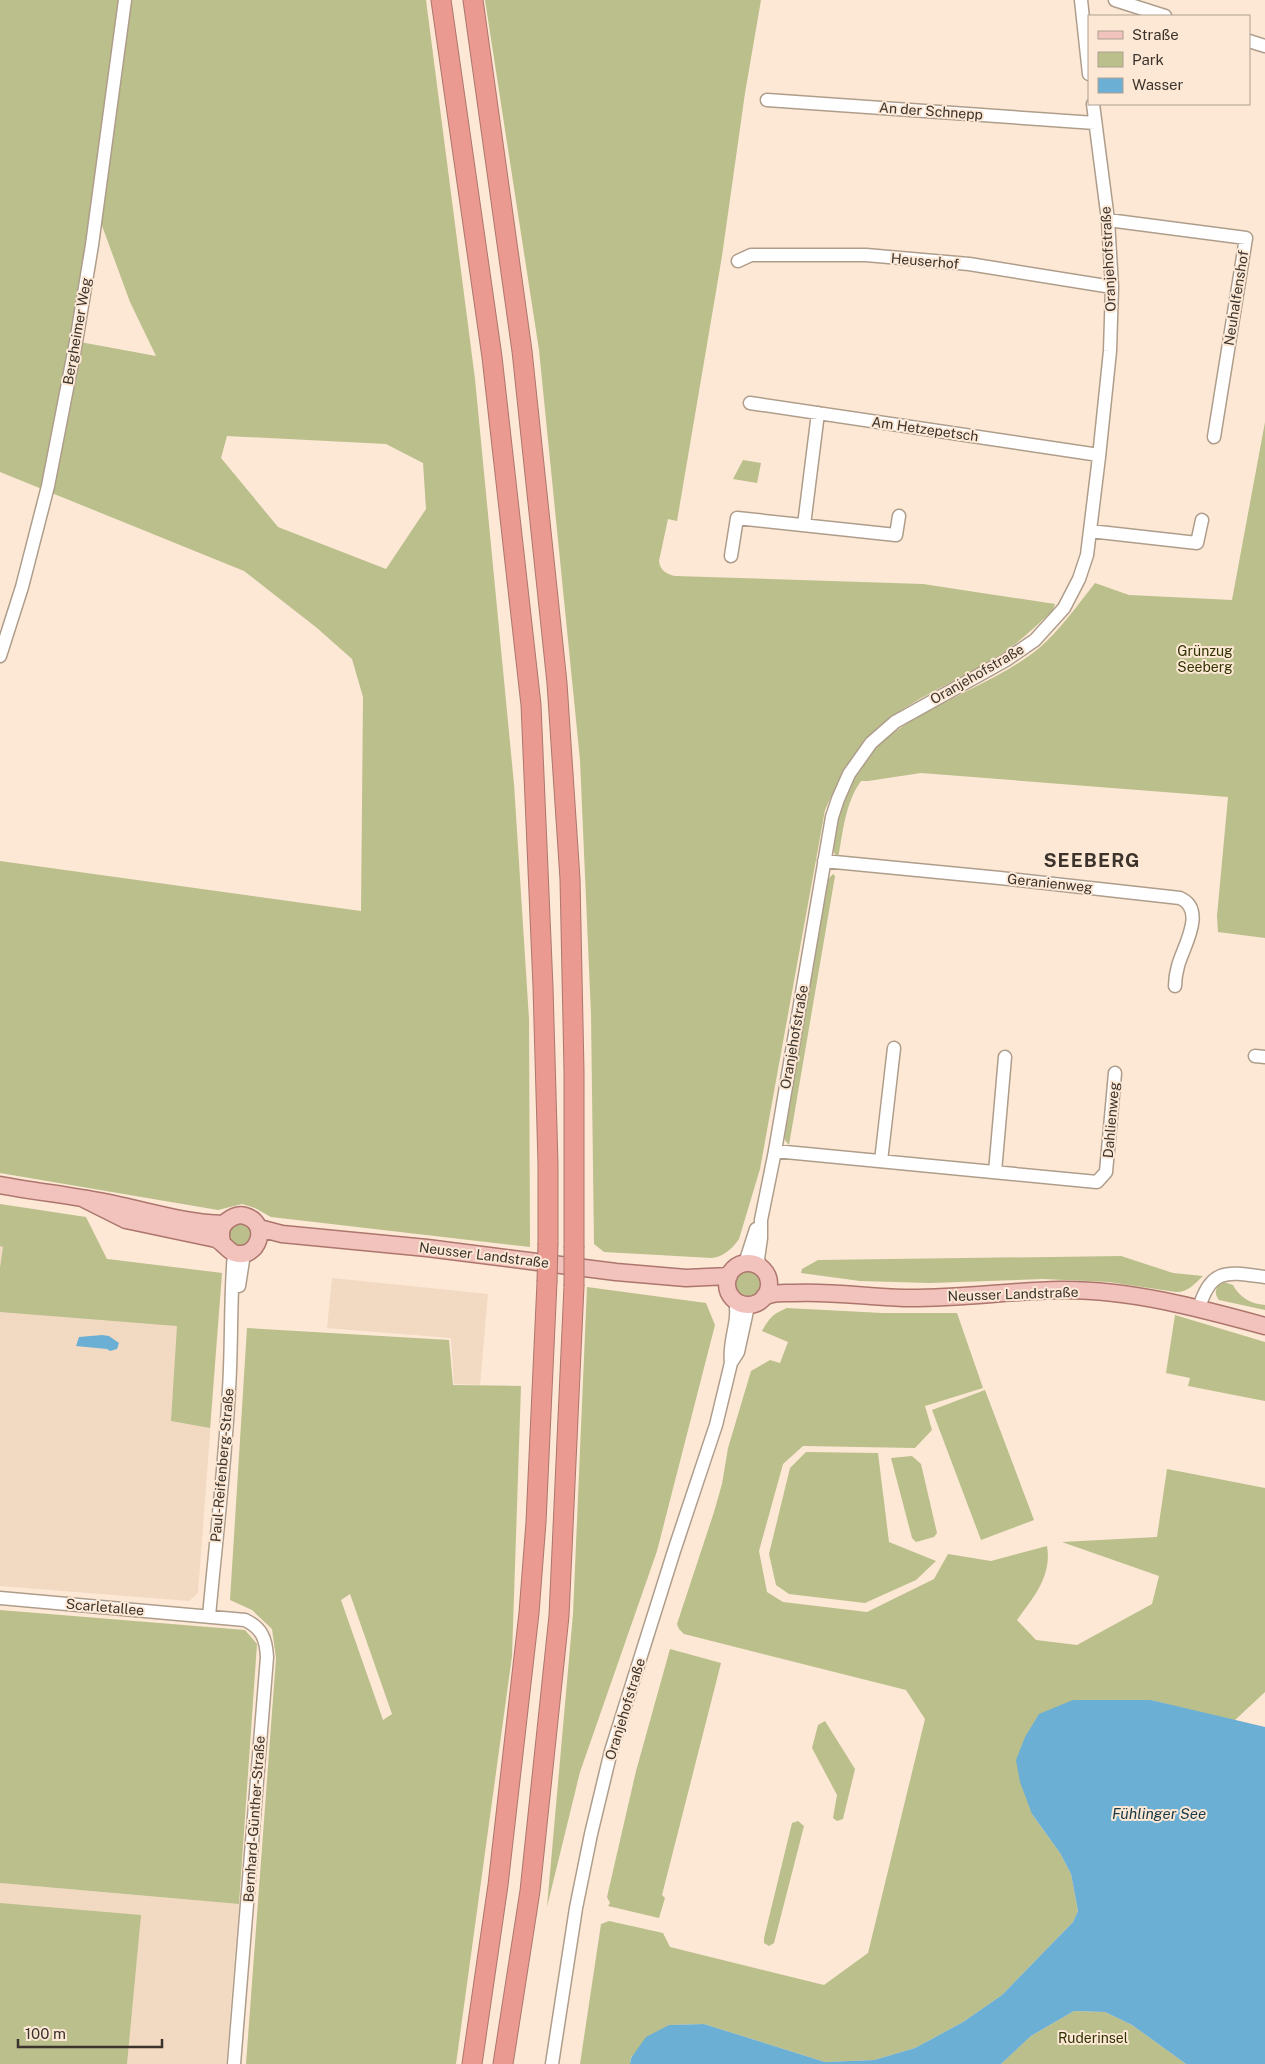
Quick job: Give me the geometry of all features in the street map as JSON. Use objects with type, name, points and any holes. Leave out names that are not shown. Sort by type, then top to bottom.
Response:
[{"type":"highway","points":[[441,0],[492,357],[531,706],[543,987],[548,1164],[547,1282],[536,1522],[529,1604],[498,1885],[472,2064]]},
{"type":"highway","points":[[473,0],[522,351],[557,682],[570,879],[574,1071],[574,1286],[559,1616],[530,1890],[504,2064]]},
{"type":"main road","name":"Neusser Landstraße","points":[[0,1185],[114,1204],[161,1216],[208,1224],[224,1224],[229,1219],[240,1215],[252,1219],[259,1235],[282,1234],[427,1248],[616,1272],[686,1278],[741,1294],[817,1292],[906,1298],[1061,1290],[1112,1294],[1199,1308],[1265,1326]]},
{"type":"main road","name":"Neusser Landstraße","points":[[84,1200],[126,1220],[222,1242],[228,1250],[239,1253]]},
{"type":"main road","points":[[222,1242],[220,1236],[224,1224]]},
{"type":"main road","points":[[239,1253],[250,1251],[259,1235]]},
{"type":"main road","points":[[735,1267],[758,1269],[769,1287],[741,1294],[735,1267]]},
{"type":"main road","name":"Neusser Landstraße","points":[[758,1269],[774,1282],[817,1292]]},
{"type":"street","name":"Bergheimer Weg","points":[[0,656],[22,587],[48,486],[76,342],[92,245],[125,0]]},
{"type":"street","points":[[1081,0],[1088,65]]},
{"type":"street","points":[[1114,0],[1162,15]]},
{"type":"street","points":[[1250,41],[1265,46]]},
{"type":"street","name":"An der Schnepp","points":[[767,100],[1095,123]]},
{"type":"street","name":"Oranjehofstraße","points":[[758,1269],[761,1238],[760,1220],[774,1152],[832,817],[849,774],[871,743],[895,722],[1006,660],[1044,632],[1064,608],[1079,579],[1087,555],[1110,351],[1112,287],[1108,220],[1093,105]]},
{"type":"street","name":"Neuhalfenshof","points":[[1108,220],[1246,238],[1214,437]]},
{"type":"street","name":"Heuserhof","points":[[738,261],[758,255],[866,255],[969,264],[1112,287]]},
{"type":"street","name":"Am Hetzepetsch","points":[[750,403],[1099,455]]},
{"type":"street","points":[[804,525],[818,413]]},
{"type":"street","points":[[731,556],[737,518],[896,535],[899,516]]},
{"type":"street","points":[[1090,531],[1197,543],[1202,520]]},
{"type":"street","name":"Geranienweg","points":[[824,861],[1180,898],[1188,904],[1192,917],[1191,929],[1177,969],[1174,986]]},
{"type":"street","points":[[881,1162],[894,1048]]},
{"type":"street","points":[[995,1172],[1005,1057]]},
{"type":"street","name":"Dahlienweg","points":[[774,1152],[1097,1182],[1106,1172],[1115,1073]]},
{"type":"street","name":"Paul-Reifenberg-Straße","points":[[209,1616],[229,1390],[231,1293],[239,1253]]},
{"type":"street","points":[[1199,1308],[1208,1284],[1215,1277],[1231,1273],[1265,1277]]},
{"type":"street","name":"Oranjehofstraße","points":[[552,2064],[576,1908],[591,1834],[611,1752],[668,1568],[716,1424],[731,1363],[729,1350],[741,1294]]},
{"type":"street","name":"Scarletallee","points":[[0,1598],[209,1616]]},
{"type":"street","name":"Bernhard-Günther-Straße","points":[[209,1616],[245,1620],[254,1624],[263,1633],[266,1646],[249,1862],[249,1890],[234,2064]]},
{"type":"shaded area","points":[[0,1246],[222,1273],[198,1593],[189,1601],[0,1586]]},
{"type":"shaded area","points":[[332,1278],[488,1294],[480,1385],[454,1384],[451,1338],[327,1328]]},
{"type":"shaded area","points":[[0,1883],[239,1904],[226,2064],[0,2064]]},
{"type":"green space","points":[[0,0],[426,0],[475,379],[514,784],[529,1019],[530,1247],[271,1217],[255,1208],[242,1204],[218,1210],[0,1173],[0,861],[361,911],[363,697],[352,659],[317,628],[244,571],[0,472]],"holes":[[[101,223],[130,302],[156,356],[80,342]],[[227,436],[386,444],[423,463],[426,509],[386,569],[278,527],[221,458]]]},
{"type":"green space","points":[[485,0],[761,0],[745,93],[722,256],[677,521],[668,519],[659,561],[662,570],[675,576],[923,584],[1055,604],[1053,610],[1005,651],[982,666],[913,703],[881,725],[860,747],[838,782],[825,810],[760,1169],[739,1239],[727,1252],[712,1258],[604,1252],[594,1244],[591,1014],[580,760],[539,350]]},
{"type":"green space","name":"Grünzug Seeberg","points":[[1265,422],[1265,938],[1218,932],[1217,916],[1228,797],[921,773],[861,781],[848,808],[838,859],[835,855],[833,840],[844,801],[854,777],[874,751],[893,733],[916,718],[992,678],[1038,649],[1061,626],[1095,583],[1129,595],[1232,600]]},
{"type":"green space","points":[[743,460],[761,463],[757,483],[733,479]]},
{"type":"green space","points":[[833,874],[835,876],[789,1145],[785,1140],[785,1133],[826,886],[828,879]]},
{"type":"green space","points":[[0,1204],[86,1217],[107,1259],[222,1273],[210,1428],[171,1421],[177,1326],[0,1312],[0,1268],[3,1247],[0,1246]]},
{"type":"green space","points":[[240,1222],[248,1226],[252,1234],[248,1242],[240,1246],[232,1242],[228,1234],[232,1226]]},
{"type":"green space","points":[[1121,1256],[1173,1273],[1203,1276],[1188,1289],[1176,1292],[1109,1282],[1043,1279],[930,1283],[860,1281],[801,1273],[802,1269],[818,1260]]},
{"type":"green space","points":[[747,1271],[756,1275],[760,1284],[756,1293],[747,1297],[738,1293],[734,1284],[738,1275]]},
{"type":"green space","points":[[1224,1282],[1233,1285],[1246,1299],[1265,1305],[1265,1310],[1219,1300],[1216,1290]]},
{"type":"green space","points":[[587,1287],[706,1303],[715,1325],[657,1551],[580,1772],[547,1907],[573,1614]]},
{"type":"green space","points":[[787,1308],[882,1313],[957,1313],[983,1388],[925,1406],[932,1430],[915,1448],[803,1446],[783,1464],[759,1551],[767,1592],[783,1602],[867,1612],[934,1579],[948,1554],[991,1561],[1047,1546],[1048,1557],[1044,1577],[1017,1620],[1036,1640],[1077,1645],[1152,1604],[1159,1576],[1062,1542],[1157,1537],[1167,1469],[1265,1488],[1265,1692],[1234,1721],[1151,1700],[1032,1814],[1060,1853],[1071,1874],[1078,1911],[1073,1922],[1002,1995],[963,2022],[915,2048],[874,2060],[825,2062],[704,2024],[669,2025],[631,2057],[630,2064],[580,2064],[601,1924],[609,1921],[663,1933],[670,1947],[824,1985],[868,1953],[925,1719],[906,1690],[684,1634],[677,1624],[714,1512],[722,1484],[728,1448],[751,1371],[770,1360],[780,1363],[788,1342],[762,1331],[772,1316]]},
{"type":"green space","points":[[1175,1315],[1265,1342],[1265,1401],[1188,1386],[1190,1378],[1166,1373]]},
{"type":"green space","points":[[247,1328],[449,1340],[453,1385],[521,1386],[512,1656],[456,2064],[246,2064],[276,1658],[272,1629],[252,1610],[230,1600]],"holes":[[[350,1594],[392,1714],[383,1720],[341,1600]]]},
{"type":"green space","points":[[985,1390],[1034,1520],[981,1540],[932,1410]]},
{"type":"green space","points":[[806,1452],[878,1453],[889,1542],[936,1561],[916,1580],[865,1603],[789,1594],[776,1585],[769,1554],[790,1468]]},
{"type":"green space","points":[[912,1456],[921,1464],[937,1533],[934,1537],[916,1542],[912,1538],[891,1458]]},
{"type":"green space","points":[[0,1610],[245,1630],[257,1644],[239,1904],[0,1883]]},
{"type":"green space","points":[[670,1649],[721,1663],[662,1895],[665,1898],[659,1918],[608,1906],[610,1903],[607,1897],[636,1771]]},
{"type":"green space","points":[[825,1721],[855,1769],[843,1819],[837,1821],[833,1818],[837,1795],[812,1748],[818,1725]]},
{"type":"green space","points":[[798,1821],[804,1826],[774,1943],[769,1946],[764,1943],[764,1938],[792,1823]]},
{"type":"green space","points":[[0,1903],[141,1915],[127,2064],[0,2064]]},
{"type":"green space","name":"Ruderinsel","points":[[1074,2011],[1105,2012],[1132,2025],[1186,2064],[1001,2064],[1031,2036]]},
{"type":"water","points":[[109,1336],[119,1343],[117,1349],[110,1351],[107,1349],[76,1346],[79,1337]]},
{"type":"water","name":"Fühlinger See","points":[[1073,1700],[1151,1700],[1265,1727],[1265,2064],[1186,2064],[1132,2025],[1105,2012],[1074,2011],[1031,2036],[1001,2064],[630,2064],[631,2058],[646,2037],[669,2025],[704,2024],[825,2062],[874,2060],[915,2048],[963,2022],[1002,1995],[1073,1922],[1078,1911],[1071,1874],[1060,1853],[1032,1814],[1020,1782],[1016,1760],[1025,1737],[1039,1714]]},
{"type":"district","name":"SEEBERG","points":[[1092,860]]}]
